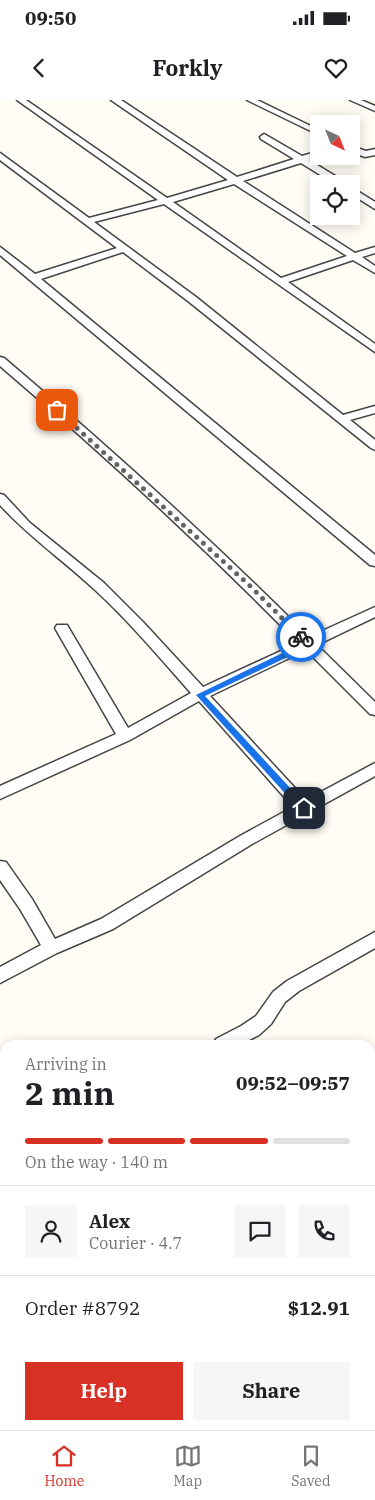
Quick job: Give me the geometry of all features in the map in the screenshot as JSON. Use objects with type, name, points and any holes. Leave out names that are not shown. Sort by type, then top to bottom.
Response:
[{"type":"street","points":[[21,100],[375,349]]},
{"type":"street","points":[[115,100],[236,181],[356,256],[375,270]]},
{"type":"street","points":[[251,100],[310,129]]},
{"type":"street","points":[[354,100],[375,109]]},
{"type":"street","points":[[264,138],[327,175]]},
{"type":"street","points":[[360,152],[375,159]]},
{"type":"street","points":[[365,154],[375,152]]},
{"type":"street","points":[[86,221],[236,181],[310,157]]},
{"type":"street","points":[[2,159],[192,299],[375,446]]},
{"type":"street","points":[[360,196],[375,206]]},
{"type":"street","points":[[34,278],[124,249]]},
{"type":"street","points":[[0,250],[375,562]]},
{"type":"street","points":[[280,281],[375,250]]},
{"type":"street","points":[[0,360],[248,584],[375,710]]},
{"type":"street","points":[[342,419],[375,409]]},
{"type":"street","points":[[0,498],[26,526],[99,586],[138,625],[304,808]]},
{"type":"street","points":[[3,790],[125,736],[200,695],[375,612]]},
{"type":"street","points":[[62,628],[125,736]]},
{"type":"street","points":[[0,976],[51,948],[108,924],[246,840],[375,769]]},
{"type":"street","points":[[0,867],[26,904],[51,948]]},
{"type":"street","points":[[232,1040],[247,1033],[262,1022],[271,1012],[280,995],[321,969],[375,939]]},
{"type":"way so far","points":[[57,410],[156,498],[248,584],[301,637]]},
{"type":"route","points":[[301,637],[308,644],[200,695],[304,808]]}]
